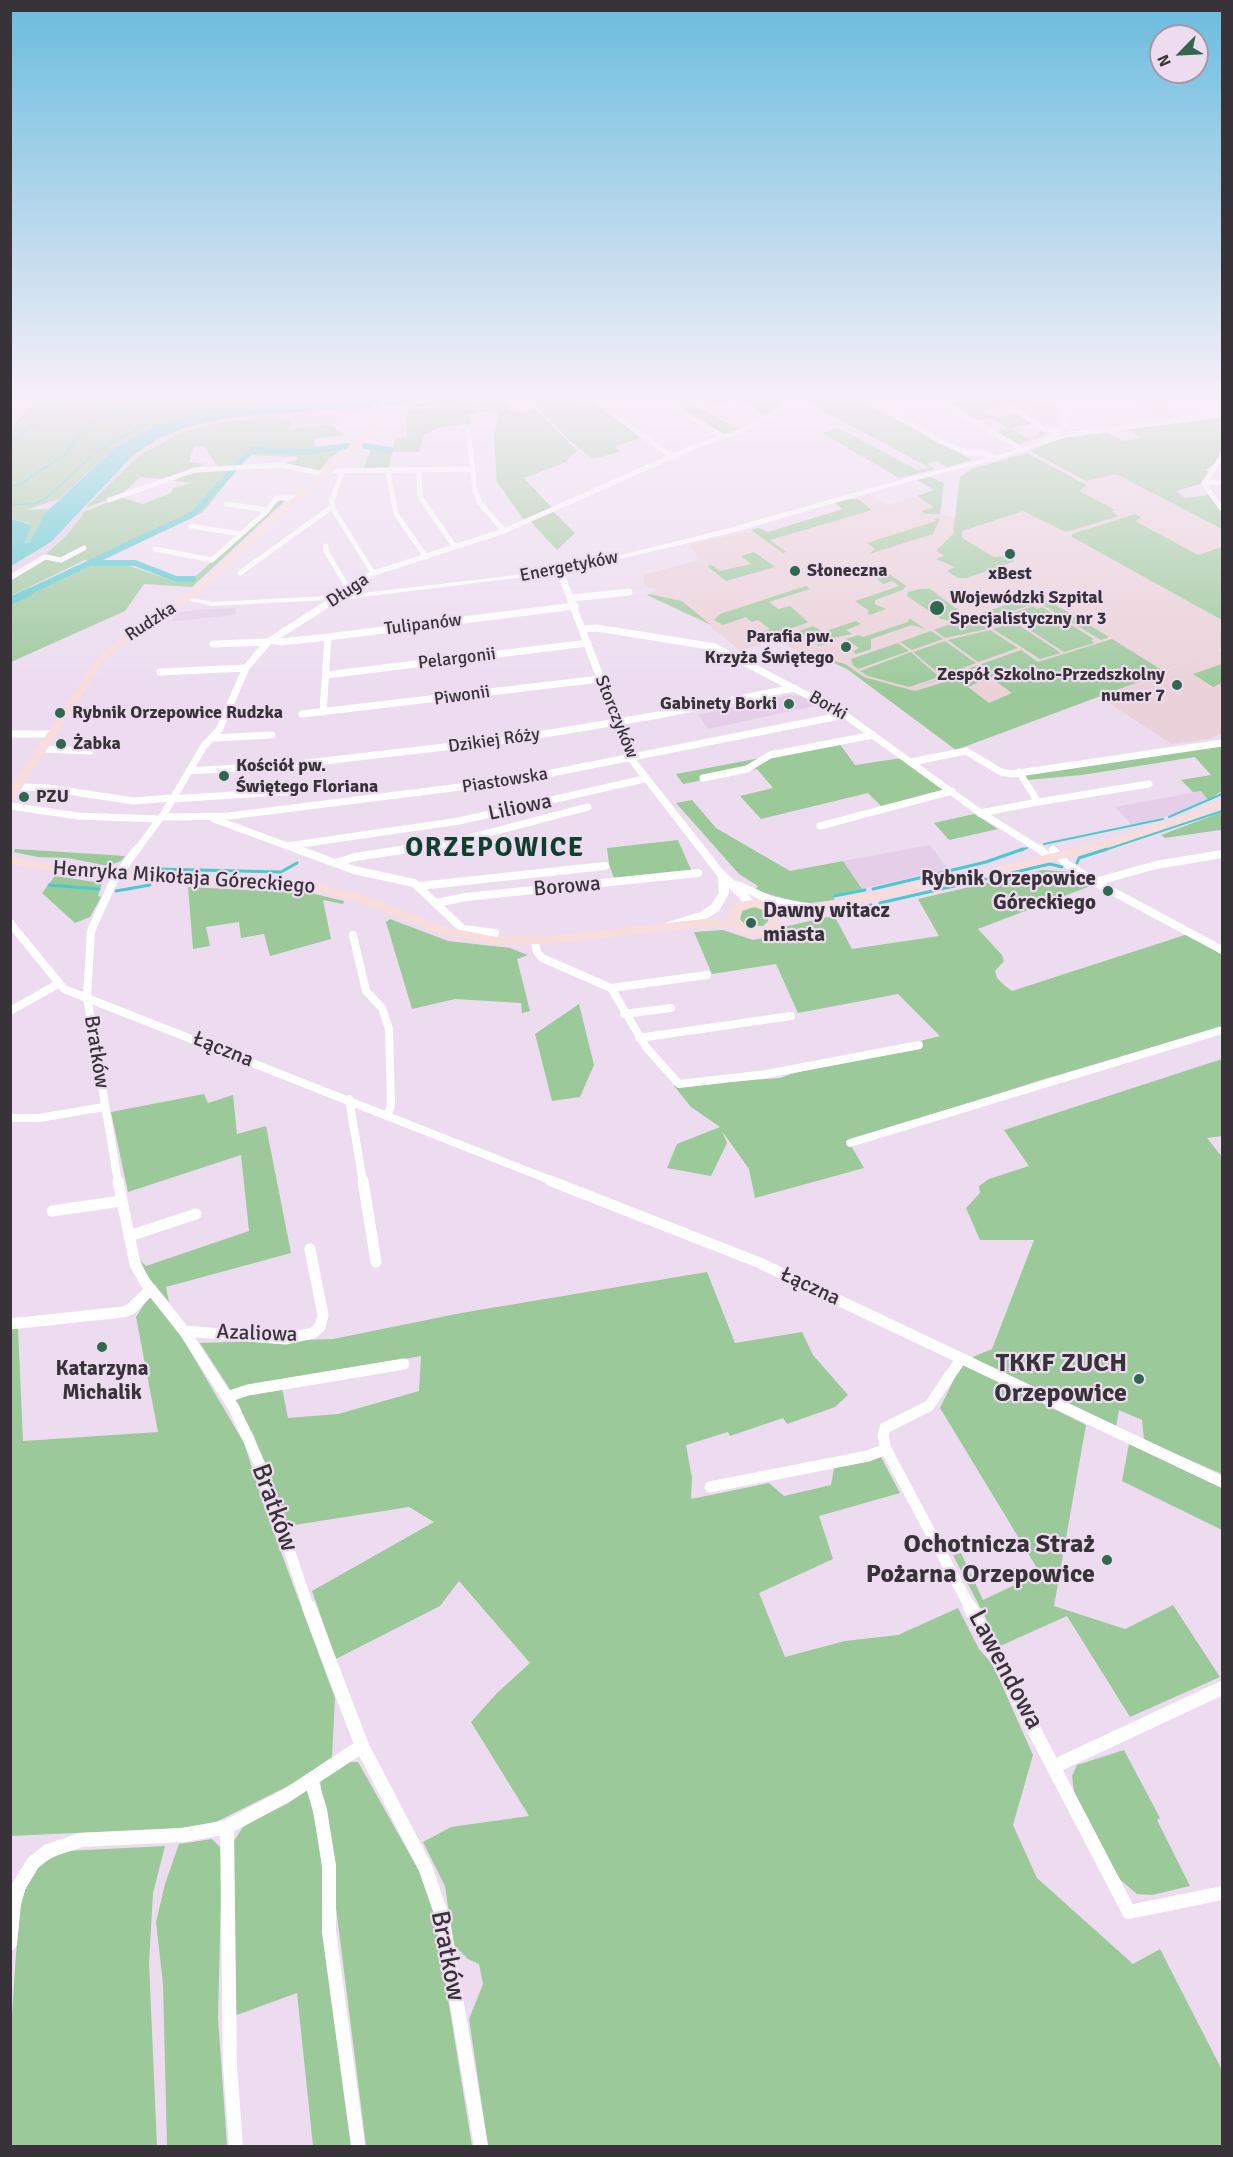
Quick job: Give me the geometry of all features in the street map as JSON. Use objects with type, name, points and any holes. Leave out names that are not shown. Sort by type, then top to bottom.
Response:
[{"type":"main road","name":"Rudzka","points":[[10,798],[107,652],[187,599],[303,494]]},
{"type":"main road","points":[[774,914],[946,880],[1156,828],[1222,803]]},
{"type":"main road","name":"Henryka Mikołaja Góreckiego","points":[[12,860],[59,870],[117,876],[314,887],[359,898],[448,933],[485,940],[536,941],[704,923],[740,912]]},
{"type":"main road","points":[[763,904],[774,914],[772,928],[762,932],[749,932],[740,912],[763,904]]},
{"type":"main road","points":[[774,914],[823,906]]},
{"type":"street","points":[[109,500],[126,494]]},
{"type":"street","points":[[334,494],[332,507],[337,518],[373,573]]},
{"type":"street","points":[[392,494],[396,514],[426,557]]},
{"type":"street","points":[[420,494],[455,547]]},
{"type":"street","points":[[476,494],[480,503],[504,531]]},
{"type":"street","name":"Długa","points":[[87,998],[93,925],[104,897],[160,818],[204,746],[219,730],[246,668],[270,641],[307,619],[348,588],[373,573],[504,531],[593,494]]},
{"type":"street","name":"Energetyków","points":[[187,599],[212,604],[336,597],[560,571],[718,534],[858,494]]},
{"type":"street","points":[[1211,495],[1222,494]]},
{"type":"street","points":[[1211,495],[1222,509]]},
{"type":"street","points":[[155,549],[212,560],[268,510],[277,498],[298,498]]},
{"type":"street","points":[[226,504],[268,510]]},
{"type":"street","points":[[240,573],[332,507]]},
{"type":"street","points":[[190,526],[241,534]]},
{"type":"street","points":[[326,546],[326,550],[348,588]]},
{"type":"street","points":[[10,578],[46,556],[61,560],[84,548]]},
{"type":"street","name":"Storczyków","points":[[560,571],[615,722],[631,758],[644,779],[723,876],[740,912]]},
{"type":"street","points":[[516,577],[548,579],[567,588]]},
{"type":"street","name":"Tulipanów","points":[[213,644],[278,642],[328,637],[629,592]]},
{"type":"street","name":"Borki","points":[[583,629],[596,625],[715,647],[845,715],[980,813],[1095,882],[1222,950]]},
{"type":"street","points":[[323,712],[328,637]]},
{"type":"street","name":"Pelargonii","points":[[326,675],[588,643]]},
{"type":"street","points":[[160,672],[246,668]]},
{"type":"street","name":"Piwonii","points":[[302,714],[600,679]]},
{"type":"street","name":"Dzikiej Róży","points":[[189,771],[298,764],[413,752],[615,722],[794,688]]},
{"type":"street","name":"Piastowska","points":[[10,806],[78,816],[212,818],[492,783],[845,715]]},
{"type":"street","points":[[10,734],[52,734]]},
{"type":"street","points":[[213,738],[272,735]]},
{"type":"street","points":[[703,778],[747,769],[770,755],[873,735]]},
{"type":"street","points":[[911,762],[966,751],[1001,772],[1019,772],[1222,743]]},
{"type":"street","points":[[42,749],[90,751]]},
{"type":"street","points":[[1019,772],[1038,802]]},
{"type":"street","name":"Liliowa","points":[[287,846],[459,820],[644,779]]},
{"type":"street","points":[[980,813],[1149,784]]},
{"type":"street","points":[[18,787],[48,788],[134,801],[297,791]]},
{"type":"street","points":[[820,826],[926,800],[952,791]]},
{"type":"street","points":[[335,863],[355,857],[450,843],[588,807]]},
{"type":"street","name":"Borowa","points":[[212,818],[335,863],[367,873],[409,881],[419,886],[464,929],[495,933]]},
{"type":"street","points":[[1095,882],[1156,865],[1222,854]]},
{"type":"street","name":"Borowa","points":[[419,886],[605,866]]},
{"type":"street","name":"Borowa","points":[[436,903],[466,897],[698,873]]},
{"type":"street","points":[[723,876],[768,899],[806,907]]},
{"type":"street","points":[[665,927],[704,915],[716,908],[724,893],[723,876]]},
{"type":"street","name":"Łączna","points":[[10,923],[58,984],[87,998],[349,1099],[760,1263],[1222,1482]]},
{"type":"street","points":[[352,935],[366,991],[382,1008],[389,1029],[391,1105],[388,1115]]},
{"type":"street","points":[[536,941],[541,958],[610,988],[707,975]]},
{"type":"street","points":[[10,1011],[58,984]]},
{"type":"street","points":[[610,988],[639,1038],[679,1084],[768,1074],[919,1045]]},
{"type":"street","name":"Bratków","points":[[87,998],[104,1107],[135,1264],[151,1289],[184,1331],[226,1397],[261,1467],[303,1590],[362,1746],[425,1867],[442,1916],[481,2146]]},
{"type":"street","points":[[624,1014],[671,1008]]},
{"type":"street","points":[[639,1038],[791,1016]]},
{"type":"street","points":[[850,1143],[1222,1030]]},
{"type":"street","points":[[349,1099],[376,1262]]},
{"type":"street","name":"Bratków","points":[[10,1118],[39,1118],[104,1107]]},
{"type":"street","points":[[52,1211],[122,1201]]},
{"type":"street","points":[[129,1236],[196,1214]]},
{"type":"street","name":"Azaliowa","points":[[184,1331],[285,1339],[314,1333],[320,1328],[323,1315],[310,1249]]},
{"type":"street","points":[[10,1324],[123,1312],[131,1309],[151,1289]]},
{"type":"street","points":[[710,1487],[868,1456],[886,1449],[882,1436],[888,1424],[929,1406],[961,1359]]},
{"type":"street","points":[[226,1397],[248,1390],[404,1364]]},
{"type":"street","name":"Lawendowa","points":[[886,1449],[1055,1766],[1128,1912],[1222,1893]]},
{"type":"street","points":[[1055,1766],[1222,1688]]},
{"type":"street","points":[[10,1943],[14,1904],[20,1886],[33,1863],[48,1851],[81,1840],[184,1835],[227,1827],[265,1808],[362,1746]]},
{"type":"street","points":[[311,1780],[320,1810],[329,1866],[329,1932],[358,2146]]},
{"type":"street","points":[[227,1827],[230,2067],[236,2146]]},
{"type":"shaded area","points":[[46,494],[100,494],[83,510],[82,516],[65,537],[46,554],[11,573],[11,511],[48,508],[50,504],[37,501]]},
{"type":"shaded area","name":"Wojewódzki Szpital Specjalistyczny nr 3","points":[[867,494],[887,505],[926,494],[943,494],[941,514],[957,518],[1043,494],[1155,494],[1222,529],[1222,553],[1151,579],[1222,620],[1222,649],[956,750],[847,669],[824,658],[799,652],[776,640],[740,651],[704,621],[647,595],[658,589],[645,587],[643,575],[700,560],[689,545],[760,529],[768,532],[843,509],[835,503],[863,498]]},
{"type":"shaded area","points":[[236,608],[235,615],[171,622],[176,614],[181,612]]},
{"type":"shaded area","name":"Zespół Szkolno-Przedszkolny numer 7","points":[[1218,650],[1222,653],[1222,733],[1209,739],[1171,744],[1100,697]]},
{"type":"shaded area","points":[[789,695],[802,696],[819,705],[708,729],[698,715]]},
{"type":"shaded area","points":[[1201,791],[1208,800],[1175,814],[1132,825],[1115,807]]},
{"type":"shaded area","points":[[930,845],[948,869],[862,889],[843,861]]},
{"type":"green space","points":[[11,494],[65,494],[59,499],[26,510],[49,509],[31,541],[26,543],[30,523],[11,519]]},
{"type":"green space","points":[[100,494],[122,494],[122,494],[84,509]]},
{"type":"green space","points":[[129,494],[123,498],[143,504],[169,494],[218,494],[203,512],[98,562],[85,560],[11,596],[11,580],[49,557],[58,560],[55,563],[73,555],[61,559],[46,554],[65,537],[83,512]]},
{"type":"green space","points":[[505,494],[539,494],[553,509],[524,520]]},
{"type":"green space","points":[[943,494],[940,514],[926,514],[921,511],[934,507],[917,496]]},
{"type":"green space","points":[[958,494],[1084,494],[1115,510],[1112,512],[1119,516],[1066,532],[1023,511],[962,531],[962,538],[994,557],[1006,556],[1015,561],[967,578],[958,578],[947,571],[955,567],[936,559],[944,556],[936,551],[953,534]]},
{"type":"green space","points":[[1154,494],[1179,494],[1185,498],[1209,495],[1222,513],[1222,529]]},
{"type":"green space","points":[[282,498],[287,499],[192,587],[144,584],[125,611],[11,662],[11,603],[91,565],[130,566],[176,582],[194,580],[194,577],[180,578],[196,576]]},
{"type":"green space","points":[[858,499],[872,510],[770,540],[786,552],[783,553],[751,530],[758,528],[768,532],[843,509],[835,503]]},
{"type":"green space","points":[[553,511],[575,533],[557,550],[530,521]]},
{"type":"green space","points":[[1136,514],[1141,518],[1135,521],[1198,555],[1222,547],[1222,620],[1072,537],[1072,534]]},
{"type":"green space","points":[[933,518],[940,519],[933,534],[869,554],[875,549],[867,543],[936,521]]},
{"type":"green space","points":[[754,552],[775,567],[726,581],[707,566],[712,565],[720,571],[751,564],[741,556]]},
{"type":"green space","points":[[871,566],[881,568],[906,586],[903,590],[875,600],[875,604],[886,609],[870,615],[867,613],[869,611],[855,601],[899,586],[892,581],[883,584],[876,578],[882,576]]},
{"type":"green space","points":[[806,586],[810,589],[769,602],[778,609],[790,606],[808,622],[804,624],[753,641],[746,637],[770,629],[758,620],[752,622],[746,617],[723,625],[714,620],[720,614]]},
{"type":"green space","points":[[930,589],[965,615],[952,621],[941,619],[907,596],[908,592]]},
{"type":"green space","points":[[647,595],[682,601],[711,625]]},
{"type":"green space","points":[[1031,596],[1044,598],[1037,603],[1004,614],[1012,620],[993,627],[974,616]]},
{"type":"green space","points":[[1046,599],[1109,637],[1101,640],[1041,604]]},
{"type":"green space","points":[[1033,606],[1037,609],[1042,607],[1094,639],[1091,640],[1094,643],[1064,652],[1007,615]]},
{"type":"green space","points":[[971,617],[988,629],[945,638],[934,630]]},
{"type":"green space","points":[[909,618],[925,629],[912,625],[871,639],[871,649],[856,654],[853,652],[859,648],[846,639],[859,635],[863,637],[908,622]]},
{"type":"green space","points":[[856,621],[861,624],[846,630],[852,634],[857,633],[833,638],[836,641],[819,646],[805,635],[790,639],[785,636],[813,626],[823,632]]},
{"type":"green space","points":[[1014,622],[1061,653],[1040,659],[993,629]]},
{"type":"green space","points":[[990,630],[1018,648],[978,662],[948,640]]},
{"type":"green space","points":[[931,631],[943,639],[912,650],[900,642]]},
{"type":"green space","points":[[1112,639],[1165,672],[956,750],[847,669],[823,658],[845,664],[864,677],[915,691],[960,677],[970,677],[979,682],[968,687],[989,703],[1012,693],[991,678],[983,681],[977,677],[977,672],[981,669],[979,667],[914,688],[1021,650],[1038,662]]},
{"type":"green space","points":[[945,641],[976,663],[942,676],[913,652]]},
{"type":"green space","points":[[898,643],[909,651],[858,669],[853,665],[851,659]]},
{"type":"green space","points":[[911,652],[939,677],[909,687],[868,676],[860,671]]},
{"type":"green space","points":[[1222,664],[1222,683],[1213,687],[1193,674]]},
{"type":"green space","points":[[839,743],[855,765],[902,758],[948,791],[884,809],[868,793],[761,819],[740,796],[773,788],[757,769],[683,784],[676,774]]},
{"type":"green space","points":[[1222,745],[1222,791],[1208,800],[1201,791],[1193,792],[1181,780],[1211,775],[1195,757],[1082,775],[1027,780],[1025,776],[1028,773]]},
{"type":"green space","points":[[692,800],[716,828],[790,871],[843,861],[862,889],[832,895],[835,900],[811,903],[792,901],[755,890],[758,886],[739,874],[676,803]]},
{"type":"green space","points":[[1222,812],[1222,833],[1220,830],[1165,838],[1161,835]]},
{"type":"green space","points":[[974,814],[998,829],[949,840],[934,823]]},
{"type":"green space","points":[[678,840],[692,872],[615,881],[609,864],[607,848]]},
{"type":"green space","points":[[15,849],[125,856],[121,861],[108,866],[68,858],[38,857],[14,852]]},
{"type":"green space","points":[[1043,870],[1074,872],[1093,885],[978,929],[1002,955],[1004,961],[995,971],[997,978],[1004,985],[1012,991],[1188,934],[1222,954],[1222,1027],[1041,1080],[849,1142],[864,1168],[755,1198],[749,1169],[722,1131],[727,1143],[711,1176],[667,1168],[677,1144],[720,1127],[691,1107],[674,1086],[780,1078],[802,1070],[921,1049],[923,1045],[920,1041],[940,1036],[898,994],[798,1013],[776,964],[712,974],[694,932],[723,930],[753,940],[775,936],[783,927],[828,917],[836,919],[852,949],[939,936],[918,899]]},
{"type":"green space","points":[[55,876],[102,883],[98,896],[101,897],[90,917],[75,923],[42,893]]},
{"type":"green space","points":[[188,887],[310,893],[344,901],[343,904],[323,900],[331,939],[270,956],[264,934],[241,938],[239,922],[206,927],[210,946],[193,949]]},
{"type":"green space","points":[[754,907],[763,910],[768,915],[768,921],[763,926],[745,925],[740,920],[742,911]]},
{"type":"green space","points":[[390,919],[448,941],[510,948],[528,955],[517,959],[530,1011],[522,1013],[521,1003],[455,999],[412,1009],[386,922]]},
{"type":"green space","points":[[579,1004],[594,1065],[580,1097],[552,1101],[535,1034]]},
{"type":"green space","points":[[1222,1059],[1222,1136],[1207,1138],[1222,1157],[1222,1474],[1144,1440],[1142,1420],[1119,1410],[1116,1427],[978,1362],[973,1357],[992,1349],[1034,1240],[980,1240],[966,1208],[980,1193],[979,1186],[989,1179],[1029,1166],[1004,1130]]},
{"type":"green space","points":[[204,1094],[208,1103],[233,1095],[237,1134],[266,1126],[291,1253],[166,1287],[169,1302],[146,1275],[141,1261],[146,1266],[249,1231],[241,1155],[128,1192],[111,1112]]},
{"type":"green space","points":[[707,1272],[735,1343],[802,1332],[813,1355],[848,1395],[835,1407],[787,1424],[783,1418],[730,1436],[728,1432],[686,1445],[692,1478],[691,1499],[769,1483],[784,1496],[831,1485],[834,1468],[881,1457],[900,1493],[819,1516],[833,1559],[759,1593],[785,1657],[845,1641],[898,1635],[958,1608],[979,1649],[993,1665],[1033,1755],[1013,1825],[1037,1878],[1133,1964],[1160,1949],[1222,2070],[1222,2146],[488,2146],[469,2019],[483,1984],[479,1964],[468,1959],[454,1945],[445,1886],[423,1842],[451,1827],[529,1816],[471,1722],[497,1693],[530,1663],[459,1581],[440,1606],[336,1659],[312,1591],[434,1522],[409,1507],[288,1526],[254,1436],[234,1398],[282,1388],[288,1418],[338,1414],[419,1391],[421,1356],[231,1391],[200,1343],[333,1339],[461,1313]]},
{"type":"green space","points":[[150,1295],[183,1339],[244,1443],[265,1509],[335,1698],[332,1757],[298,1781],[214,1823],[180,1828],[11,1836],[11,1329],[18,1329],[23,1441],[158,1432],[136,1317]]},
{"type":"green space","points":[[962,1363],[1086,1425],[1054,1606],[1125,1629],[1173,1605],[1220,1677],[1130,1717],[1067,1616],[1000,1646],[953,1555],[961,1553],[983,1600],[1040,1573],[940,1408]]},
{"type":"green space","points":[[1129,1444],[1222,1488],[1222,1530],[1122,1481]]},
{"type":"green space","points":[[1124,1750],[1160,1818],[1157,1820],[1190,1886],[1152,1895],[1137,1894],[1117,1877],[1074,1793],[1072,1776],[1077,1765]]},
{"type":"green space","points":[[349,1762],[358,1762],[437,1903],[436,1925],[472,2146],[366,2146],[320,1780]]},
{"type":"green space","points":[[308,1790],[326,1869],[352,2146],[313,2146],[297,1993],[234,2016],[234,1841],[243,1827]]},
{"type":"green space","points":[[212,1839],[222,1849],[218,2018],[227,2146],[167,2146],[163,1984],[156,1922],[165,1884],[179,1844]]},
{"type":"green space","points":[[165,1846],[153,1893],[149,1963],[157,2146],[11,2146],[10,2046],[16,1954],[21,1899],[35,1867],[66,1851]]},
{"type":"water","points":[[66,494],[97,494],[51,542],[11,566],[11,519],[32,525],[25,543],[30,542],[45,513]]},
{"type":"waterway","points":[[10,505],[34,504],[44,500],[51,494]]},
{"type":"waterway","points":[[26,593],[193,514],[212,494]]},
{"type":"waterway","points":[[94,563],[135,563],[176,579],[193,579]]},
{"type":"waterway","points":[[10,601],[29,592]]},
{"type":"waterway","points":[[1169,817],[1222,794]]},
{"type":"waterway","points":[[1102,851],[1222,811]]},
{"type":"waterway","points":[[1044,844],[1163,819]]},
{"type":"waterway","points":[[1019,851],[1027,848]]},
{"type":"waterway","points":[[873,889],[986,862],[1023,849]]},
{"type":"waterway","points":[[1077,863],[1079,858],[1107,849]]},
{"type":"waterway","points":[[158,869],[281,872],[297,863]]},
{"type":"waterway","points":[[880,903],[1050,864],[1062,867]]},
{"type":"waterway","points":[[49,885],[99,889]]},
{"type":"waterway","points":[[116,891],[150,885]]},
{"type":"waterway","points":[[834,896],[865,890]]},
{"type":"waterway","points":[[841,912],[871,905]]},
{"type":"place","name":"xBest","points":[[1010,554]]},
{"type":"place","name":"Słoneczna","points":[[795,571]]},
{"type":"place","name":"Wojewódzki Szpital Specjalistyczny nr 3","points":[[937,608]]},
{"type":"place","name":"Parafia pw. Krzyża Świętego","points":[[846,647]]},
{"type":"place","name":"Zespół Szkolno-Przedszkolny numer 7","points":[[1177,685]]},
{"type":"place","name":"Gabinety Borki","points":[[789,704]]},
{"type":"place","name":"Rybnik Orzepowice Rudzka","points":[[60,713]]},
{"type":"place","name":"Żabka","points":[[61,744]]},
{"type":"place","name":"Kościół pw. Świętego Floriana","points":[[224,776]]},
{"type":"place","name":"PZU","points":[[24,797]]},
{"type":"place","name":"Rybnik Orzepowice Góreckiego","points":[[1108,891]]},
{"type":"place","name":"Dawny witacz miasta","points":[[751,923]]},
{"type":"place","name":"Katarzyna Michalik","points":[[102,1347]]},
{"type":"place","name":"TKKF ZUCH Orzepowice","points":[[1139,1379]]},
{"type":"place","name":"Ochotnicza Straż Pożarna Orzepowice","points":[[1107,1560]]},
{"type":"district","name":"ORZEPOWICE","points":[[495,849]]}]
